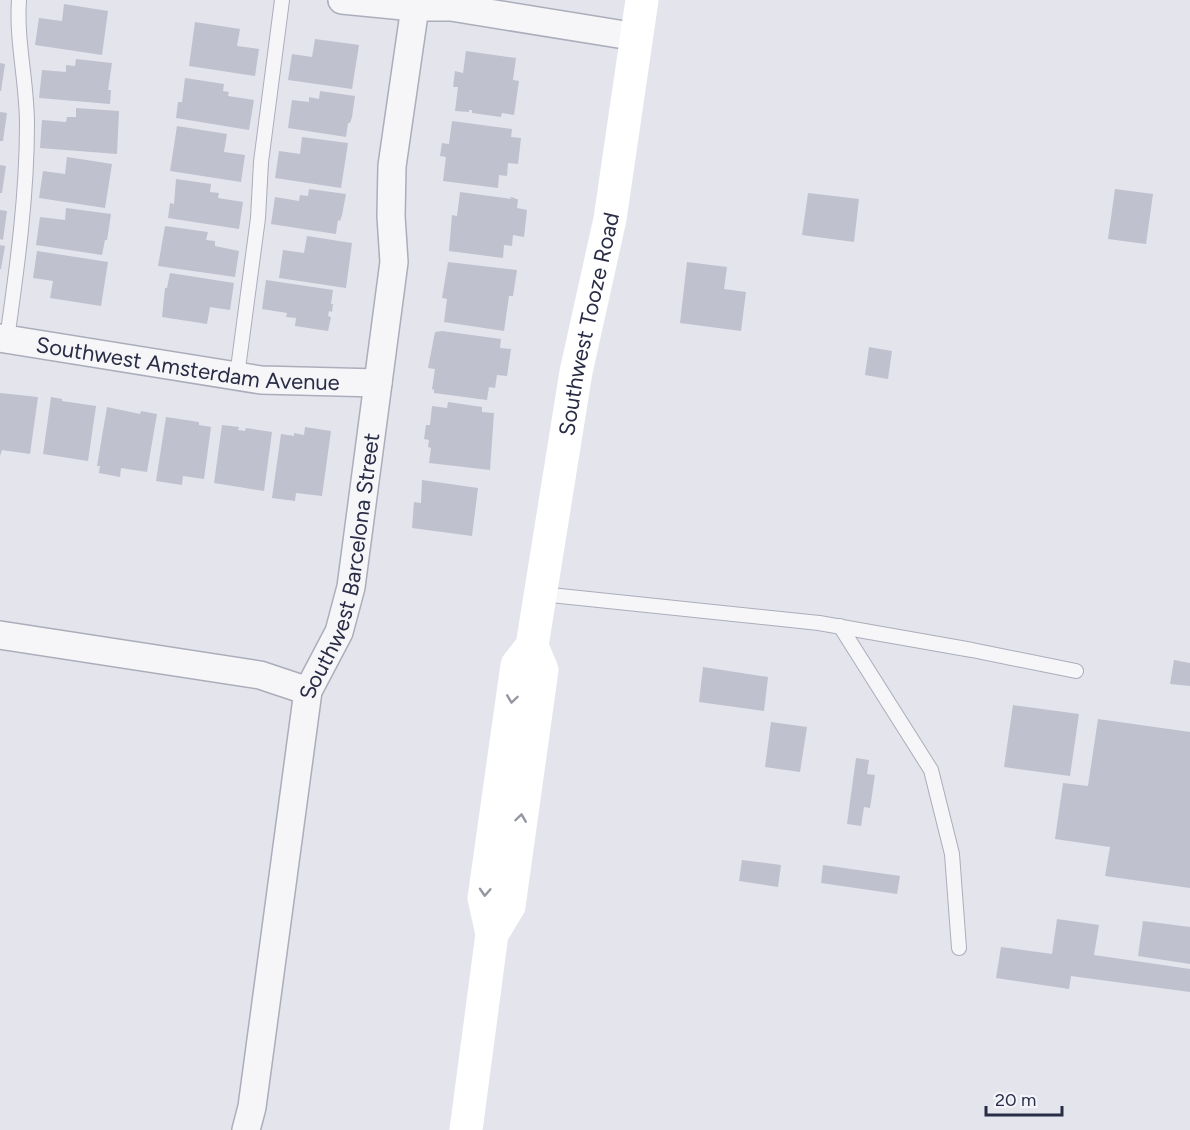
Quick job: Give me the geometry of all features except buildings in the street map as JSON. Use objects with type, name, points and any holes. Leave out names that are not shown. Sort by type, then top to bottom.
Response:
[{"type":"main road","name":"Southwest Tooze Road","points":[[466,1130],[492,934],[509,906],[542,670],[532,646],[576,372],[610,219],[642,0]]},
{"type":"street","points":[[342,0],[450,7],[637,37]]},
{"type":"street","name":"Southwest Barcelona Street","points":[[246,1130],[252,1107],[308,691],[339,632],[351,587],[394,262],[391,216],[392,166],[415,3]]},
{"type":"street","name":"Southwest Amsterdam Avenue","points":[[4,339],[261,381],[378,383]]},
{"type":"street","points":[[0,635],[260,675],[308,691]]},
{"type":"lane","points":[[4,339],[17,269],[27,147],[25,90],[18,18],[19,0]]},
{"type":"lane","points":[[237,376],[258,218],[261,162],[282,0]]},
{"type":"lane","points":[[541,594],[840,626],[1076,671]]},
{"type":"lane","points":[[840,626],[931,770],[952,854],[959,948]]}]
